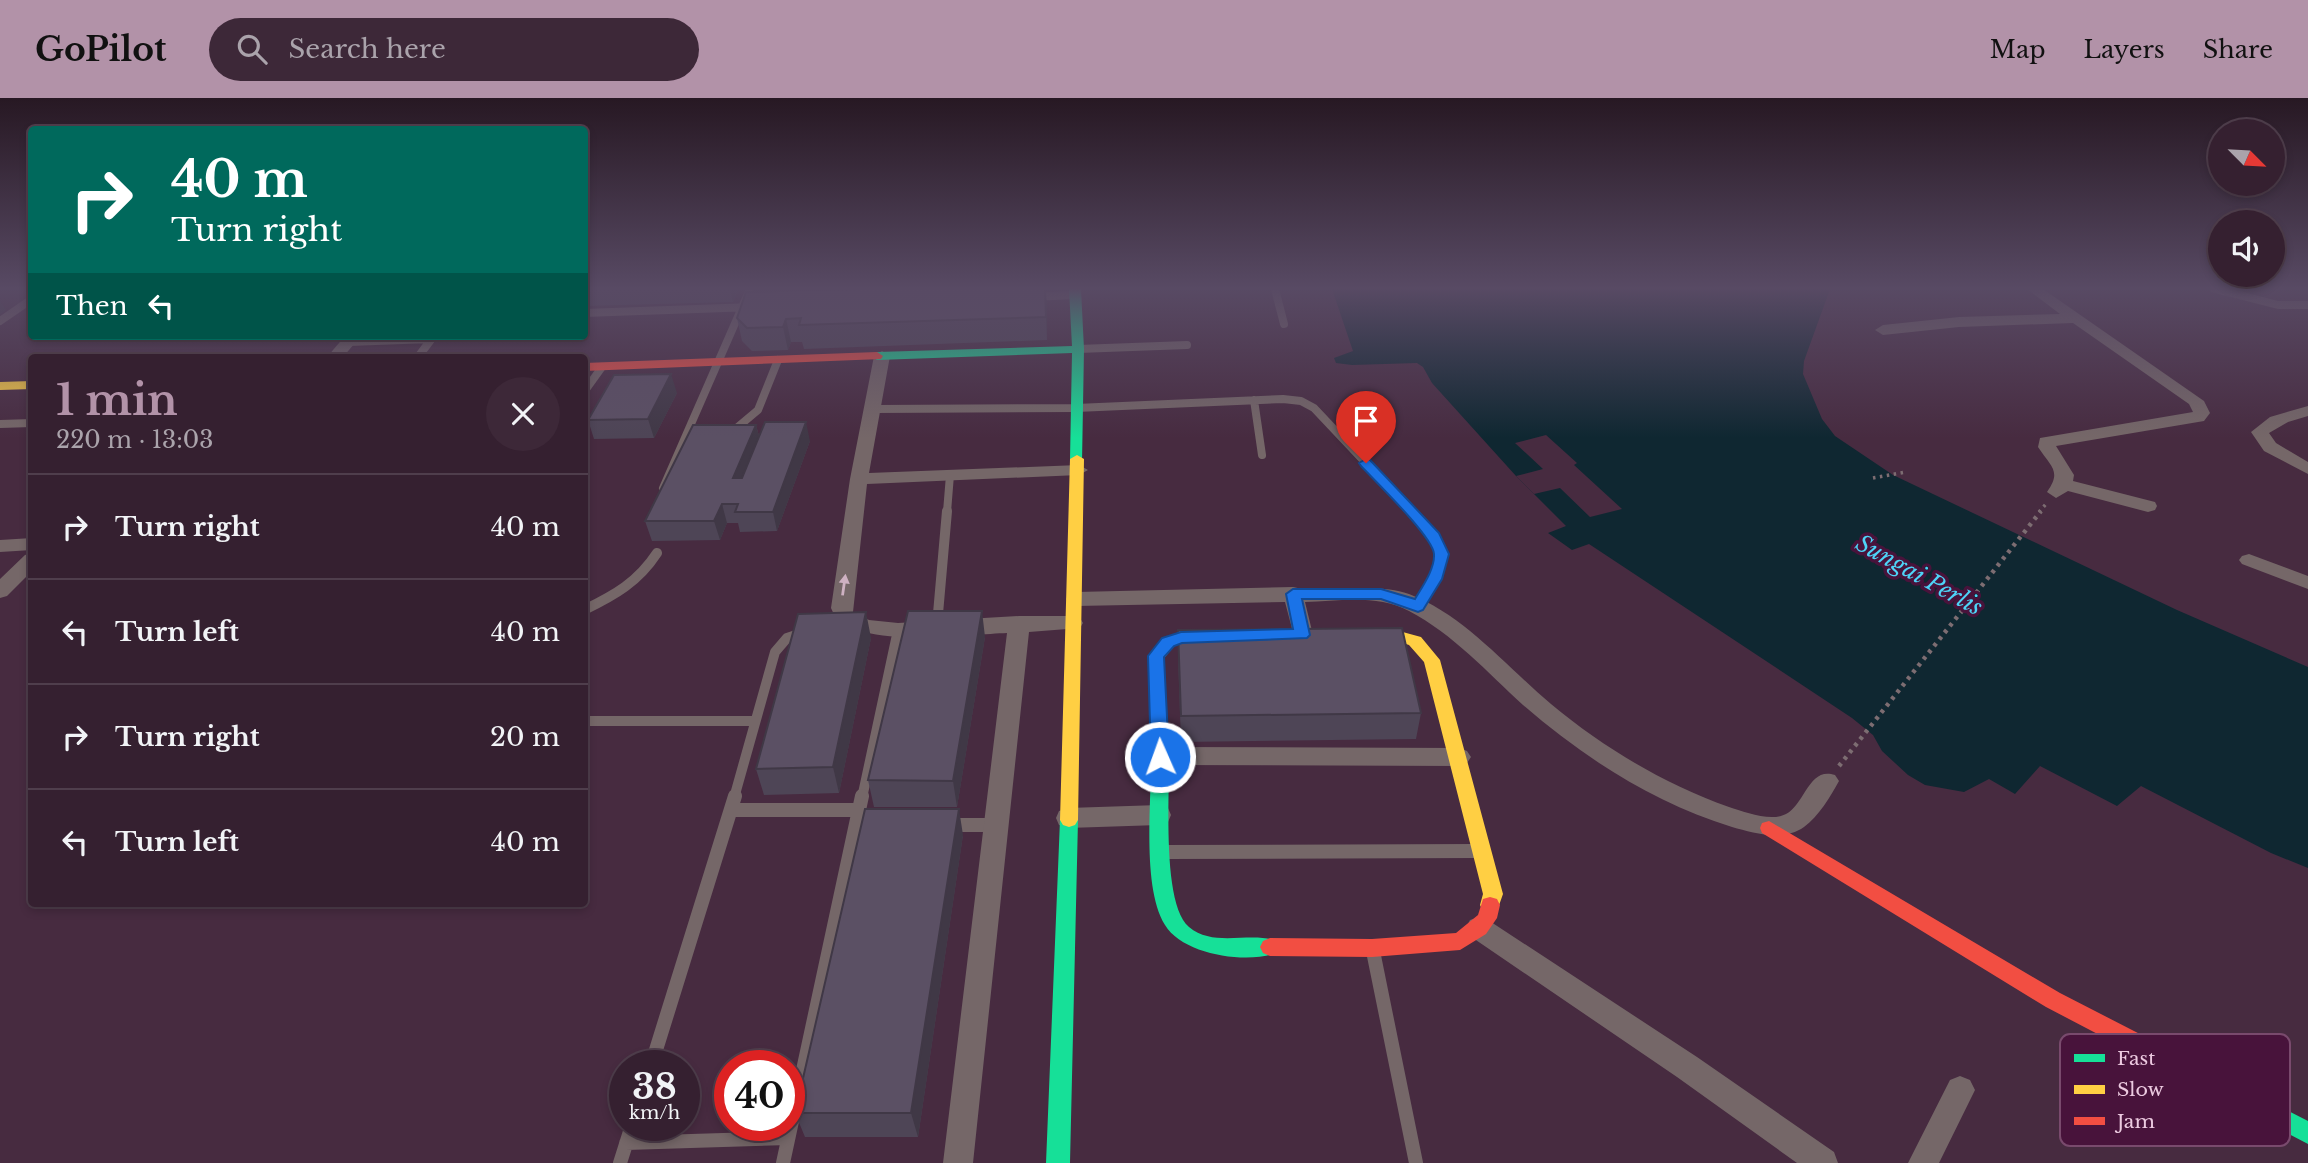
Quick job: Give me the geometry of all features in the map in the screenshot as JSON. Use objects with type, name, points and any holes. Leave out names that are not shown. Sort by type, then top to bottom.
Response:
[{"type":"main road","points":[[1058,1163],[1073,624],[1076,599],[1079,470],[1076,408],[1077,339]]},
{"type":"main road","points":[[588,368],[1078,349]]},
{"type":"main road","points":[[0,386],[28,385]]},
{"type":"main road","points":[[1388,633],[1415,641],[1432,660],[1493,894],[1492,908],[1479,928],[1460,942],[1373,948],[1218,947],[1194,939],[1178,929],[1167,909],[1159,815],[1156,656],[1162,647],[1181,638],[1302,635],[1388,633]]},
{"type":"main road","points":[[1769,828],[2053,1000],[2118,1034]]},
{"type":"main road","points":[[2290,1124],[2308,1133]]},
{"type":"street","points":[[2108,339],[2196,401],[2202,413],[2198,417],[2046,442],[2047,447],[2065,475],[2060,488],[2148,506]]},
{"type":"street","points":[[338,354],[350,340]]},
{"type":"street","points":[[882,356],[859,479],[841,608],[844,616],[852,622],[898,629],[1073,624]]},
{"type":"street","points":[[2308,411],[2288,415],[2268,424],[2260,432],[2264,442],[2270,447],[2308,469]]},
{"type":"street","points":[[859,479],[1079,470]]},
{"type":"street","points":[[0,546],[28,544]]},
{"type":"street","points":[[2249,560],[2308,583]]},
{"type":"street","points":[[0,591],[28,563]]},
{"type":"street","points":[[1293,594],[1302,635]]},
{"type":"street","points":[[1076,599],[1381,594],[1418,607],[1454,629],[1596,751],[1686,799],[1742,822],[1769,828],[1793,822],[1827,781]]},
{"type":"street","points":[[958,1163],[1020,624]]},
{"type":"street","points":[[1160,757],[1459,757]]},
{"type":"street","points":[[1069,818],[1159,815]]},
{"type":"street","points":[[1479,928],[1687,1067],[1823,1163]]},
{"type":"street","points":[[1923,1163],[1960,1090]]},
{"type":"lane","points":[[659,497],[728,339]]},
{"type":"lane","points":[[1078,349],[1187,345]]},
{"type":"lane","points":[[727,433],[751,421],[758,411],[778,360]]},
{"type":"lane","points":[[588,386],[602,367]]},
{"type":"lane","points":[[874,410],[1076,408],[1291,399],[1314,408],[1434,536],[1441,554],[1438,567],[1418,607]]},
{"type":"lane","points":[[1254,400],[1262,455]]},
{"type":"lane","points":[[0,424],[28,424]]},
{"type":"lane","points":[[684,440],[694,438]]},
{"type":"lane","points":[[937,628],[950,475]]},
{"type":"lane","points":[[588,608],[632,586],[644,574],[657,553]]},
{"type":"lane","points":[[655,1050],[731,810],[775,652],[780,644],[796,633],[852,622]]},
{"type":"lane","points":[[805,1066],[862,826],[859,810],[898,629]]},
{"type":"lane","points":[[588,721],[755,721]]},
{"type":"lane","points":[[731,810],[859,810]]},
{"type":"lane","points":[[933,825],[997,825]]},
{"type":"lane","points":[[1161,852],[1483,851]]},
{"type":"lane","points":[[1373,948],[1416,1163]]},
{"type":"lane","points":[[620,1163],[626,1143],[714,1140]]},
{"type":"lane","points":[[783,1163],[787,1141]]},
{"type":"path","points":[[1873,478],[1906,472]]},
{"type":"path","points":[[1827,781],[2060,488]]},
{"type":"water","name":"Sungai Perlis","points":[[1349,339],[1812,339],[1804,361],[1803,374],[1822,419],[1835,436],[1893,475],[2177,610],[2308,667],[2308,868],[2271,853],[2141,786],[2117,806],[2040,766],[2015,794],[1989,779],[1964,792],[1925,785],[1908,775],[1882,751],[1873,735],[1852,718],[1589,544],[1572,550],[1548,533],[1566,526],[1516,476],[1432,383],[1423,367],[1417,363],[1336,363],[1334,358],[1353,351]]},
{"type":"pier","points":[[1546,435],[1622,509],[1590,517],[1560,488],[1534,494],[1516,476],[1543,469],[1515,443]]},
{"type":"building","points":[[671,374],[648,419],[588,420],[614,375]]},
{"type":"building","points":[[765,422],[806,422],[773,512],[735,512],[738,504],[722,504],[714,521],[645,521],[693,425],[756,425],[733,478],[742,478]]},
{"type":"building","points":[[908,611],[982,611],[953,781],[868,780]]},
{"type":"building","points":[[866,612],[833,767],[756,769],[798,614]]},
{"type":"building","points":[[1402,628],[1421,713],[1181,716],[1178,630]]},
{"type":"building","points":[[865,809],[959,809],[911,1113],[805,1113],[805,1070]]},
{"type":"traffic: fast","points":[[877,356],[1078,349],[1077,339]]},
{"type":"traffic: fast","points":[[1077,459],[1078,349]]},
{"type":"traffic: fast","points":[[1159,653],[1156,656],[1160,847],[1162,875],[1172,919],[1181,932],[1201,942],[1224,947],[1270,947]]},
{"type":"traffic: fast","points":[[1058,1163],[1069,820]]},
{"type":"traffic: fast","points":[[2290,1124],[2308,1133]]},
{"type":"traffic: slow","points":[[0,386],[28,385]]},
{"type":"traffic: slow","points":[[1069,820],[1077,459]]},
{"type":"traffic: slow","points":[[1388,633],[1415,641],[1432,660],[1493,894],[1490,905]]},
{"type":"traffic: slow","points":[[1159,653],[1168,642],[1181,638],[1388,633]]},
{"type":"traffic: jam","points":[[588,367],[877,356]]},
{"type":"traffic: jam","points":[[1769,828],[2053,1000],[2119,1034]]},
{"type":"traffic: jam","points":[[1270,947],[1372,948],[1460,941],[1479,928],[1487,918],[1490,905]]},
{"type":"route","points":[[1160,757],[1156,656],[1168,642],[1181,638],[1302,635],[1293,594],[1381,594],[1418,607],[1434,579],[1441,554],[1434,536],[1366,463]]}]
